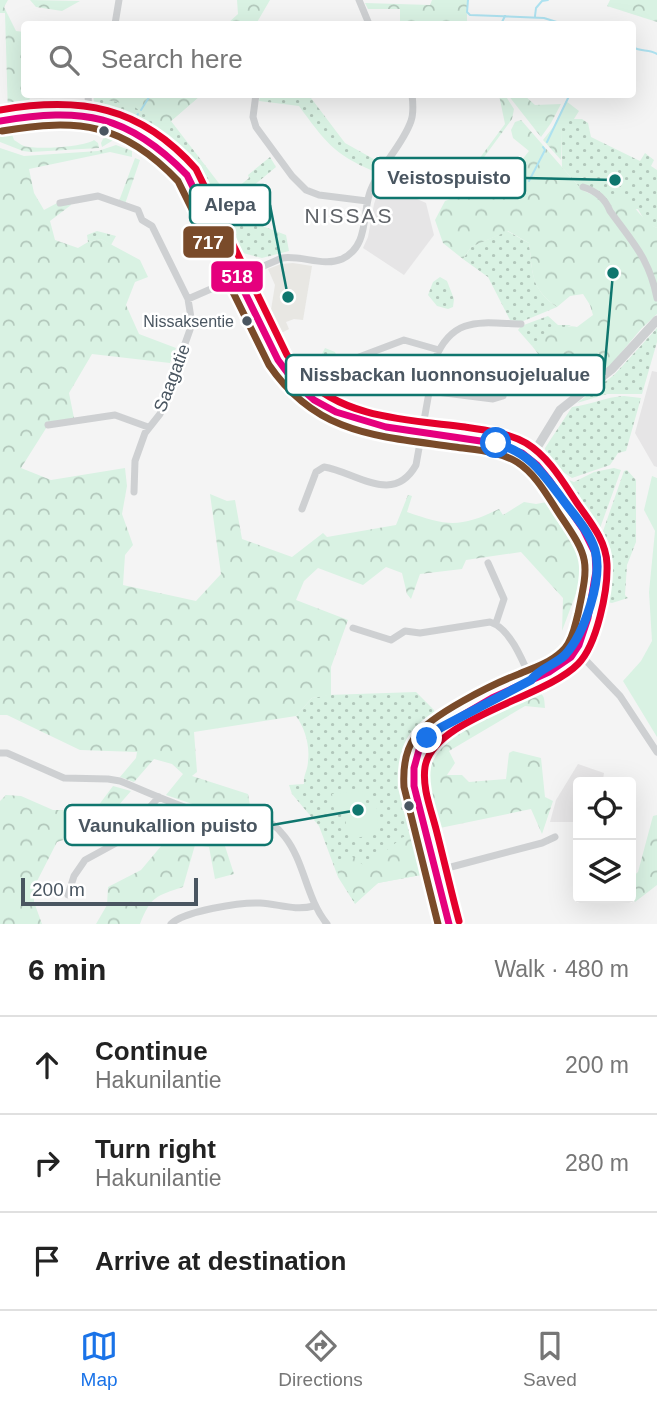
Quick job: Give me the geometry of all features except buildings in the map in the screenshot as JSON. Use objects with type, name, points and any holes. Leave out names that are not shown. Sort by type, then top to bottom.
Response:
[{"type":"main road","points":[[449,924],[414,786],[419,749],[427,738],[440,728],[531,680],[536,673],[572,652],[583,637],[596,577],[595,552],[586,532],[530,459]]},
{"type":"street","points":[[115,21],[118,0]]},
{"type":"street","points":[[359,0],[368,21]]},
{"type":"street","points":[[88,98],[89,116]]},
{"type":"street","points":[[255,98],[253,117],[256,127],[299,185],[312,194],[367,201]]},
{"type":"street","points":[[188,299],[282,258],[292,256],[331,261],[341,259],[356,247],[374,179],[411,121],[412,98]]},
{"type":"street","points":[[0,121],[38,113],[66,112],[89,116],[139,133],[167,153],[211,208],[278,360],[287,374],[302,391],[333,412],[360,421],[496,443],[514,449],[530,459],[565,405],[612,369],[657,320]]},
{"type":"street","points":[[583,187],[598,194],[607,204],[647,262],[657,298]]},
{"type":"street","name":"Saagatie","points":[[60,203],[99,196],[138,210],[142,220],[152,226],[188,299],[192,315],[190,332],[159,414],[148,427],[135,461],[134,492]]},
{"type":"street","points":[[302,509],[316,472],[324,467],[383,486],[399,483],[406,478],[416,465],[439,350],[455,331],[470,324],[487,321],[521,324]]},
{"type":"street","points":[[359,357],[404,340],[439,350]]},
{"type":"street","points":[[429,391],[493,399],[503,396]]},
{"type":"street","points":[[48,425],[115,415],[148,427]]},
{"type":"street","points":[[488,563],[504,599],[496,624]]},
{"type":"street","points":[[353,628],[391,640],[405,631],[420,633],[490,622],[506,634],[531,680]]},
{"type":"street","points":[[572,652],[620,696],[657,752]]},
{"type":"street","points":[[0,753],[7,753],[64,778],[108,779],[197,811],[248,814],[269,821],[290,843],[314,906],[327,924]]},
{"type":"street","points":[[68,895],[74,876],[85,860],[118,842],[159,797]]},
{"type":"street","points":[[436,871],[542,844],[555,837]]},
{"type":"street","points":[[171,924],[181,916],[247,904],[263,903],[292,909],[314,906]]},
{"type":"shaded area","points":[[381,183],[426,203],[434,235],[404,275],[363,248]]},
{"type":"shaded area","points":[[293,263],[312,266],[303,320],[286,322],[289,329],[278,335],[270,316],[275,285],[268,269]]},
{"type":"shaded area","points":[[652,371],[657,372],[657,467],[635,433]]},
{"type":"shaded area","points":[[578,764],[604,773],[603,777],[573,777],[573,822],[550,822],[556,800]]},
{"type":"green space","points":[[0,0],[8,0],[4,7],[16,31],[21,32],[21,98],[30,98],[29,106],[8,115],[5,13],[0,13]]},
{"type":"green space","points":[[30,0],[80,1],[62,11],[36,7]]},
{"type":"green space","points":[[237,0],[270,0],[258,21],[230,21],[238,14]]},
{"type":"green space","points":[[432,0],[467,0],[467,21],[400,21],[400,9],[368,9],[365,3],[430,5]]},
{"type":"green space","points":[[610,0],[657,0],[657,22],[607,6]]},
{"type":"green space","points":[[94,98],[198,98],[171,121],[228,195],[270,157],[276,167],[235,201],[251,222],[286,235],[289,251],[262,258],[243,253],[201,184],[170,148],[127,121],[95,107]]},
{"type":"green space","points":[[96,98],[198,98],[163,128],[132,105]]},
{"type":"green space","points":[[260,98],[311,98],[345,143],[379,162],[373,171],[339,152],[323,137],[299,106],[259,101]]},
{"type":"green space","points":[[500,98],[507,98],[514,109],[512,119],[463,186],[443,199],[426,192],[465,178],[505,124]]},
{"type":"green space","points":[[510,98],[527,98],[535,105],[561,104],[541,137]]},
{"type":"green space","points":[[566,101],[579,111],[574,119],[562,123],[561,160],[543,140],[554,126]]},
{"type":"green space","points":[[582,119],[588,123],[591,137],[640,161],[645,153],[654,160],[651,166],[657,170],[657,228],[646,223],[638,209],[607,213],[591,193],[582,190],[562,167],[561,122]]},
{"type":"green space","points":[[521,120],[582,190],[597,197],[608,212],[617,194],[657,228],[657,314],[610,366],[571,396],[532,346],[560,329],[577,327],[593,315],[583,294],[570,296],[557,307],[537,287],[532,272],[529,243],[508,231],[471,247],[463,259],[443,243],[435,220],[445,201],[456,197],[478,174],[491,170],[506,180],[529,151],[513,138],[511,130],[515,122]]},
{"type":"green space","points":[[110,125],[120,128],[115,139],[102,147],[101,143]]},
{"type":"green space","points":[[9,126],[14,140],[24,146],[60,147],[94,140],[99,148],[23,151],[0,142],[0,128]]},
{"type":"green space","points":[[123,130],[158,150],[181,174],[153,155],[120,141]]},
{"type":"green space","points":[[116,145],[132,151],[132,157],[110,152],[29,169],[34,193],[44,210],[70,200],[71,205],[50,221],[55,240],[78,248],[101,239],[140,260],[148,277],[135,282],[126,305],[139,334],[176,348],[170,363],[92,354],[69,393],[74,418],[50,422],[21,468],[51,480],[125,468],[127,486],[122,514],[133,545],[125,555],[123,585],[196,601],[221,574],[210,494],[227,501],[235,500],[242,539],[292,557],[323,533],[327,537],[396,525],[408,495],[412,496],[407,512],[453,523],[474,519],[499,509],[503,515],[524,502],[547,502],[555,512],[559,511],[586,549],[590,569],[578,588],[562,631],[563,598],[521,552],[466,560],[462,569],[420,574],[411,599],[407,594],[402,573],[386,567],[363,585],[318,568],[304,581],[296,600],[348,620],[331,667],[331,695],[312,698],[296,716],[194,732],[197,772],[192,776],[248,794],[251,811],[210,810],[166,795],[183,774],[172,764],[154,759],[134,782],[120,777],[136,758],[137,752],[80,750],[7,715],[0,715],[0,148],[24,156],[98,151]]},
{"type":"green space","points":[[135,158],[140,160],[125,204],[119,201]]},
{"type":"green space","points":[[97,231],[116,236],[111,245],[101,239],[88,242],[87,235]]},
{"type":"green space","points":[[507,231],[529,243],[532,271],[537,286],[557,307],[521,322],[510,320],[488,277],[463,259],[471,247]]},
{"type":"green space","points":[[440,277],[447,281],[454,299],[453,307],[448,309],[437,306],[428,295],[433,282]]},
{"type":"green space","points":[[548,316],[558,325],[571,325],[532,346],[518,330],[521,326]]},
{"type":"green space","points":[[657,328],[657,342],[642,394],[607,394],[577,403],[614,375]]},
{"type":"green space","points":[[325,348],[335,352],[338,359],[331,365],[320,358]]},
{"type":"green space","points":[[624,396],[641,398],[626,451],[618,453],[610,465],[572,478],[547,461],[545,448],[572,407]]},
{"type":"green space","points":[[614,468],[621,470],[596,533],[589,528],[552,481],[559,476],[574,482],[594,472]]},
{"type":"green space","points":[[627,470],[636,480],[636,542],[627,565],[625,595],[628,598],[612,603],[607,602],[610,572],[602,534],[624,471]]},
{"type":"green space","points":[[652,476],[657,478],[657,737],[623,681],[641,661],[652,641],[649,592],[655,531],[644,510]]},
{"type":"green space","points":[[532,689],[543,696],[545,708],[525,706],[449,751],[455,763],[447,775],[462,775],[469,782],[506,779],[509,753],[513,751],[541,758],[545,797],[553,801],[542,834],[531,809],[440,828],[422,782],[424,760],[429,749],[439,738]]},
{"type":"green space","points":[[416,692],[434,710],[437,719],[420,735],[410,753],[406,772],[409,812],[426,874],[378,883],[355,904],[338,877],[319,826],[292,794],[289,785],[304,784],[308,764],[306,737],[296,716],[312,698],[327,695]]},
{"type":"green space","points":[[113,786],[131,791],[98,829],[57,842],[34,887],[34,902],[42,924],[0,924],[0,801],[6,795],[21,796],[53,810],[95,810]]},
{"type":"green space","points":[[364,791],[366,807],[376,806],[379,834],[355,838],[355,833],[350,831],[346,824],[344,809],[334,809],[332,794]]},
{"type":"green space","points":[[159,808],[177,842],[224,843],[234,874],[215,879],[209,847],[195,845],[183,887],[151,902],[140,924],[96,924],[107,905],[108,887],[141,870],[167,839],[153,813]]},
{"type":"green space","points":[[657,815],[657,885],[636,901],[636,874],[653,816]]},
{"type":"green space","points":[[416,836],[426,874],[378,883],[355,902],[339,877],[335,862],[351,856],[366,867],[403,837]]},
{"type":"waterway","points":[[468,0],[467,12],[470,15],[544,18],[554,21]]},
{"type":"waterway","points":[[535,16],[536,8],[542,1],[548,0]]},
{"type":"waterway","points":[[502,21],[505,16]]},
{"type":"waterway","points":[[636,48],[657,54]]},
{"type":"waterway","points":[[141,110],[148,98]]},
{"type":"waterway","points":[[547,142],[568,98]]},
{"type":"waterway","points":[[134,120],[138,114]]},
{"type":"waterway","points":[[529,181],[545,150],[543,147]]},
{"type":"transit line","points":[[0,110],[57,104],[83,106],[131,119],[153,131],[196,169],[287,355],[303,376],[319,390],[358,409],[401,419],[489,431],[526,443],[542,455],[555,470],[596,532],[604,547],[607,575],[600,617],[585,655],[562,676],[468,722],[448,735],[433,750],[425,767],[428,798],[459,921]]},
{"type":"transit line","name":"518","points":[[0,121],[56,115],[80,116],[124,127],[144,139],[187,175],[278,360],[295,383],[314,400],[336,412],[386,427],[494,443],[522,453],[537,465],[550,481],[583,529],[595,553],[596,571],[588,618],[579,645],[571,657],[549,672],[492,698],[444,726],[425,740],[419,750],[414,768],[414,786],[449,924]]},
{"type":"transit line","name":"717","points":[[2,131],[54,125],[77,126],[98,129],[138,147],[178,181],[269,365],[307,406],[328,419],[375,435],[503,455],[517,462],[541,486],[577,542],[584,561],[584,582],[573,632],[565,648],[549,661],[494,685],[434,719],[415,737],[408,749],[404,787],[438,924]]},
{"type":"place","name":"Veistospuisto","points":[[615,180]]},
{"type":"place","name":"Nissbackan luonnonsuojelualue","points":[[613,273]]},
{"type":"place","name":"Alepa","points":[[288,297]]},
{"type":"place","name":"Nissaksentie","points":[[247,321]]},
{"type":"place","name":"Vaunukallion puisto","points":[[358,810]]},
{"type":"district","name":"NISSAS","points":[[349,216]]},
{"type":"route","points":[[427,738],[440,728],[531,680],[536,673],[560,660],[569,650],[585,621],[596,577],[597,559],[590,537],[561,498],[530,459],[514,449],[496,443]]}]
